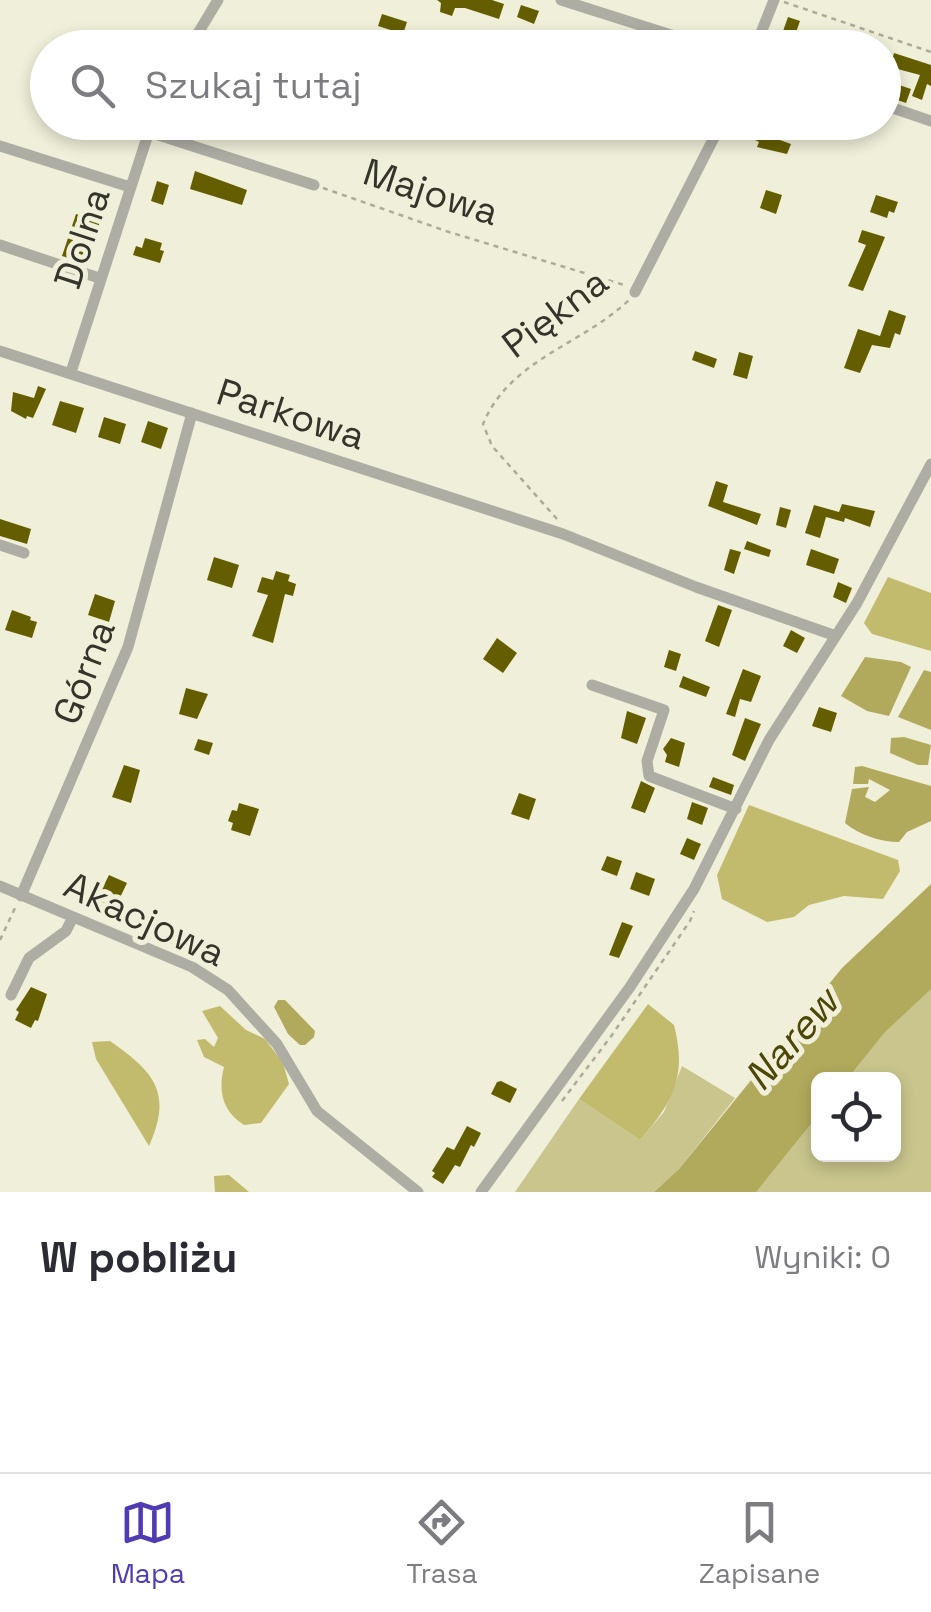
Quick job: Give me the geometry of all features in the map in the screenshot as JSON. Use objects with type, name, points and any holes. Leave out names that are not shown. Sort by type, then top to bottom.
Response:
[{"type":"street","points":[[562,0],[656,30]]},
{"type":"street","points":[[763,30],[776,0]]},
{"type":"street","points":[[198,30],[213,1]]},
{"type":"street","points":[[901,111],[931,122]]},
{"type":"street","name":"Dolna","points":[[71,372],[146,140]]},
{"type":"street","name":"Majowa","points":[[187,140],[314,184]]},
{"type":"street","name":"Piękna","points":[[635,292],[713,140]]},
{"type":"street","points":[[0,146],[130,187]]},
{"type":"street","points":[[0,244],[99,278]]},
{"type":"street","name":"Parkowa","points":[[0,351],[563,534],[696,587],[836,636]]},
{"type":"street","name":"Górna","points":[[21,896],[128,646],[192,413]]},
{"type":"street","points":[[481,1192],[630,987],[694,889],[769,740],[857,604],[931,464]]},
{"type":"street","points":[[0,546],[24,553]]},
{"type":"street","points":[[592,685],[664,710],[647,761],[649,776],[736,809]]},
{"type":"street","name":"Akacjowa","points":[[0,886],[192,966],[228,990],[278,1044],[317,1111],[418,1192]]},
{"type":"street","points":[[11,995],[28,958],[66,931],[73,917]]},
{"type":"path","points":[[776,0],[865,30]]},
{"type":"path","points":[[901,42],[931,52]]},
{"type":"path","name":"Majowa","points":[[314,184],[450,232],[622,282],[635,292]]},
{"type":"path","name":"Piękna","points":[[563,534],[558,520],[487,439],[483,424],[496,399],[522,372],[616,311],[635,292]]},
{"type":"path","points":[[0,940],[21,896]]},
{"type":"shaded area","points":[[888,577],[931,593],[931,651],[872,634],[864,623]]},
{"type":"shaded area","points":[[749,805],[898,860],[900,871],[883,899],[844,896],[809,905],[794,917],[767,922],[722,899],[717,875]]},
{"type":"shaded area","points":[[931,959],[931,1192],[668,1192]]},
{"type":"shaded area","points":[[648,1004],[674,1025],[679,1059],[669,1100],[640,1140],[579,1099]]},
{"type":"shaded area","points":[[220,1006],[246,1030],[265,1039],[283,1063],[289,1084],[261,1123],[244,1125],[226,1107],[222,1092],[224,1067],[204,1057],[197,1040],[205,1039],[214,1047],[218,1038],[202,1011]]},
{"type":"shaded area","points":[[110,1041],[138,1063],[155,1085],[159,1111],[149,1146],[96,1059],[92,1042]]},
{"type":"shaded area","points":[[682,1066],[735,1098],[679,1169],[654,1192],[515,1192],[579,1099],[640,1140],[664,1112]]},
{"type":"shaded area","points":[[229,1175],[249,1192],[215,1192],[214,1176]]},
{"type":"water","points":[[865,657],[911,667],[889,716],[867,711],[841,696]]},
{"type":"water","points":[[924,670],[931,672],[931,730],[898,717]]},
{"type":"water","points":[[904,737],[931,745],[928,765],[918,765],[890,753],[891,738]]},
{"type":"water","points":[[855,767],[931,786],[931,821],[907,832],[899,842],[870,837],[845,823],[852,789],[869,787],[865,797],[875,802],[890,790],[869,779],[868,784],[853,784]]},
{"type":"water","name":"Narew","points":[[931,884],[931,989],[885,1032],[853,1072],[811,1072],[811,1124],[756,1192],[654,1192],[679,1169],[842,968]]},
{"type":"water","points":[[278,1000],[285,1000],[315,1031],[305,1045],[288,1034],[274,1007]]},
{"type":"building","points":[[437,0],[492,0],[504,4],[499,19],[465,8],[455,8],[452,16],[440,12],[441,3]]},
{"type":"building","points":[[521,5],[539,11],[534,24],[517,17]]},
{"type":"building","points":[[382,14],[407,22],[404,30],[378,26]]},
{"type":"building","points":[[788,17],[800,21],[797,30],[783,30]]},
{"type":"building","points":[[901,55],[931,65],[931,86],[927,84],[922,100],[912,96],[920,75],[901,70]]},
{"type":"building","points":[[901,86],[911,89],[906,103],[901,101]]},
{"type":"building","points":[[755,140],[791,144],[787,154],[757,147],[759,142]]},
{"type":"building","points":[[195,171],[247,190],[242,205],[190,189]]},
{"type":"building","points":[[157,181],[169,185],[163,205],[151,201]]},
{"type":"building","points":[[766,190],[782,195],[776,214],[760,208]]},
{"type":"building","points":[[876,195],[898,202],[887,218],[870,212]]},
{"type":"building","points":[[76,214],[100,221],[89,264],[62,256]]},
{"type":"building","points":[[862,230],[885,237],[863,291],[848,286],[866,245],[858,242]]},
{"type":"building","points":[[145,238],[162,243],[160,263],[133,255],[136,246],[142,248]]},
{"type":"building","points":[[889,310],[906,316],[900,335],[895,333],[890,348],[872,345],[860,373],[844,368],[858,329],[880,336]]},
{"type":"building","points":[[695,351],[717,359],[714,368],[692,360]]},
{"type":"building","points":[[739,352],[753,356],[747,379],[733,375]]},
{"type":"building","points":[[38,386],[46,389],[33,418],[26,419],[11,411],[13,392],[34,398]]},
{"type":"building","points":[[60,401],[84,408],[76,433],[52,425]]},
{"type":"building","points":[[104,417],[126,424],[120,444],[98,437]]},
{"type":"building","points":[[148,421],[168,428],[161,449],[141,442]]},
{"type":"building","points":[[716,481],[728,485],[723,502],[761,514],[757,525],[708,506]]},
{"type":"building","points":[[842,504],[875,511],[870,527],[845,518],[844,522],[826,517],[820,538],[805,533],[814,505],[839,512]]},
{"type":"building","points":[[780,507],[791,510],[786,528],[776,525]]},
{"type":"building","points":[[0,519],[31,529],[27,544],[0,536]]},
{"type":"building","points":[[747,541],[771,550],[769,557],[744,549]]},
{"type":"building","points":[[730,549],[741,552],[734,574],[724,570]]},
{"type":"building","points":[[811,549],[839,559],[834,574],[806,565]]},
{"type":"building","points":[[214,557],[239,565],[232,588],[207,580]]},
{"type":"building","points":[[276,571],[290,575],[288,581],[296,584],[293,596],[285,594],[273,643],[252,636],[268,595],[257,592],[262,577],[273,580]]},
{"type":"building","points":[[838,582],[852,588],[846,603],[833,597]]},
{"type":"building","points":[[95,594],[115,601],[109,622],[88,615]]},
{"type":"building","points":[[718,605],[732,610],[719,647],[705,641]]},
{"type":"building","points":[[12,610],[37,622],[32,638],[5,630]]},
{"type":"building","points":[[791,630],[805,638],[797,653],[783,646]]},
{"type":"building","points":[[497,638],[517,653],[503,673],[483,659]]},
{"type":"building","points":[[669,650],[681,654],[676,671],[664,667]]},
{"type":"building","points":[[743,669],[761,676],[751,702],[740,699],[735,717],[726,714]]},
{"type":"building","points":[[683,676],[710,687],[706,697],[679,687]]},
{"type":"building","points":[[186,688],[208,694],[197,719],[179,714]]},
{"type":"building","points":[[819,707],[837,713],[831,732],[812,726]]},
{"type":"building","points":[[627,711],[646,718],[637,744],[621,738]]},
{"type":"building","points":[[745,718],[761,724],[745,761],[732,755]]},
{"type":"building","points":[[671,738],[685,743],[679,767],[665,762],[667,755],[663,749]]},
{"type":"building","points":[[198,739],[213,743],[209,755],[194,750]]},
{"type":"building","points":[[124,765],[140,770],[131,803],[112,797]]},
{"type":"building","points":[[713,777],[734,785],[731,795],[709,787]]},
{"type":"building","points":[[641,781],[655,788],[645,813],[631,808]]},
{"type":"building","points":[[519,793],[536,799],[529,820],[511,814]]},
{"type":"building","points":[[692,802],[708,808],[702,825],[687,819]]},
{"type":"building","points":[[239,803],[259,809],[250,836],[231,830],[233,823],[228,821]]},
{"type":"building","points":[[687,838],[701,844],[694,860],[680,854]]},
{"type":"building","points":[[607,856],[622,861],[617,876],[601,870]]},
{"type":"building","points":[[636,872],[655,879],[649,896],[630,889]]},
{"type":"building","points":[[109,875],[127,883],[115,908],[97,900]]},
{"type":"building","points":[[622,922],[633,926],[619,958],[609,955]]},
{"type":"building","points":[[31,987],[47,994],[38,1021],[31,1028],[15,1020],[19,1012],[16,1010]]},
{"type":"building","points":[[501,1081],[517,1089],[510,1103],[491,1094]]},
{"type":"building","points":[[467,1126],[481,1133],[460,1167],[455,1165],[443,1184],[432,1177],[432,1171],[447,1147],[454,1150]]}]
